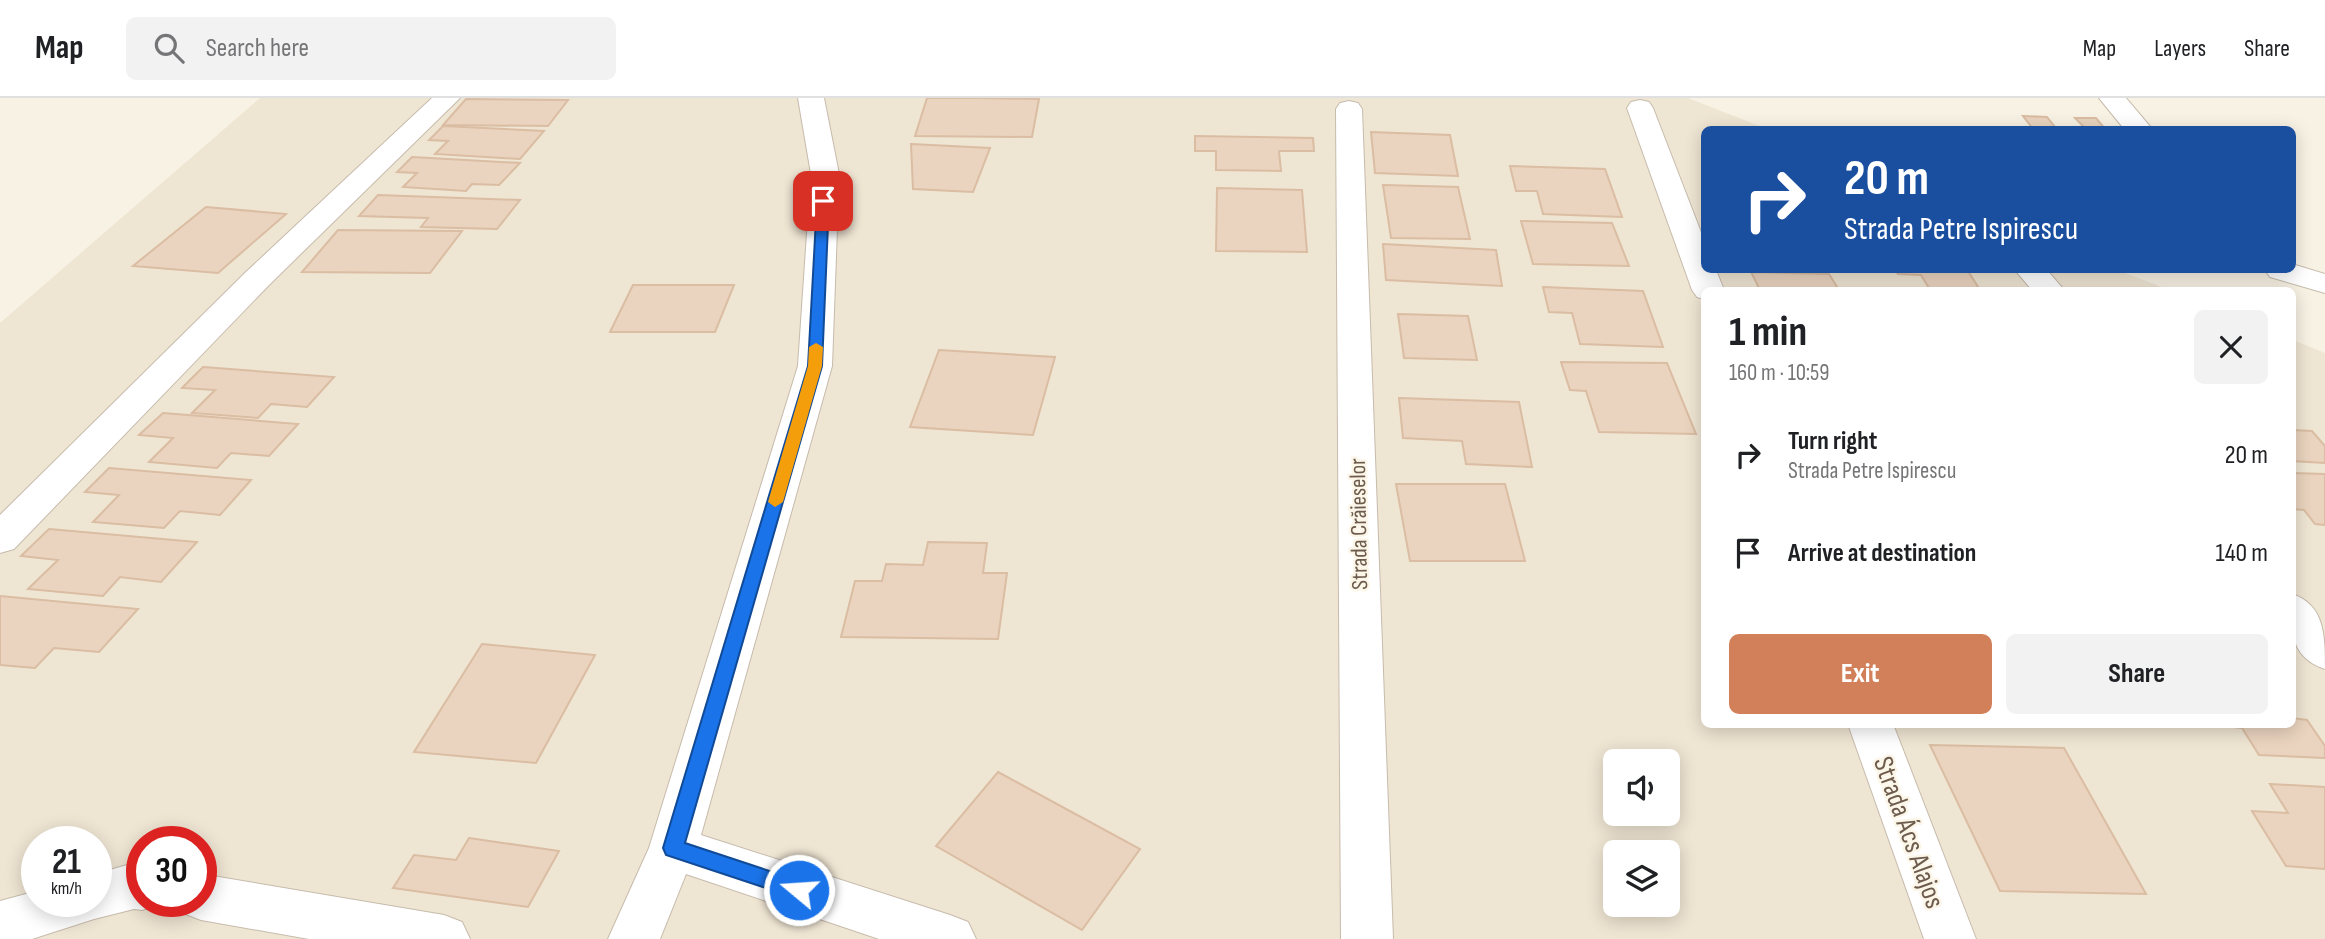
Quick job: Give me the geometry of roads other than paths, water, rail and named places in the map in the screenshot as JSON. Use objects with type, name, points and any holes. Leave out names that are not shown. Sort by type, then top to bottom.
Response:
[{"type":"street","points":[[0,539],[257,279],[447,98]]},
{"type":"street","points":[[634,939],[673,848],[815,366],[825,174],[811,98]]},
{"type":"street","points":[[2112,98],[2136,126]]},
{"type":"street","points":[[1640,108],[1701,271]]},
{"type":"street","name":"Strada Crăieselor","points":[[1349,109],[1367,939]]},
{"type":"street","points":[[2034,273],[2045,287]]},
{"type":"street","points":[[2290,273],[2325,284]]},
{"type":"street","points":[[2296,614],[2325,652]]},
{"type":"street","name":"Strada Ács Alajos","points":[[1871,728],[1950,939]]},
{"type":"street","points":[[673,848],[950,939]]},
{"type":"street","points":[[217,900],[444,939]]},
{"type":"street","points":[[0,925],[27,917]]}]
